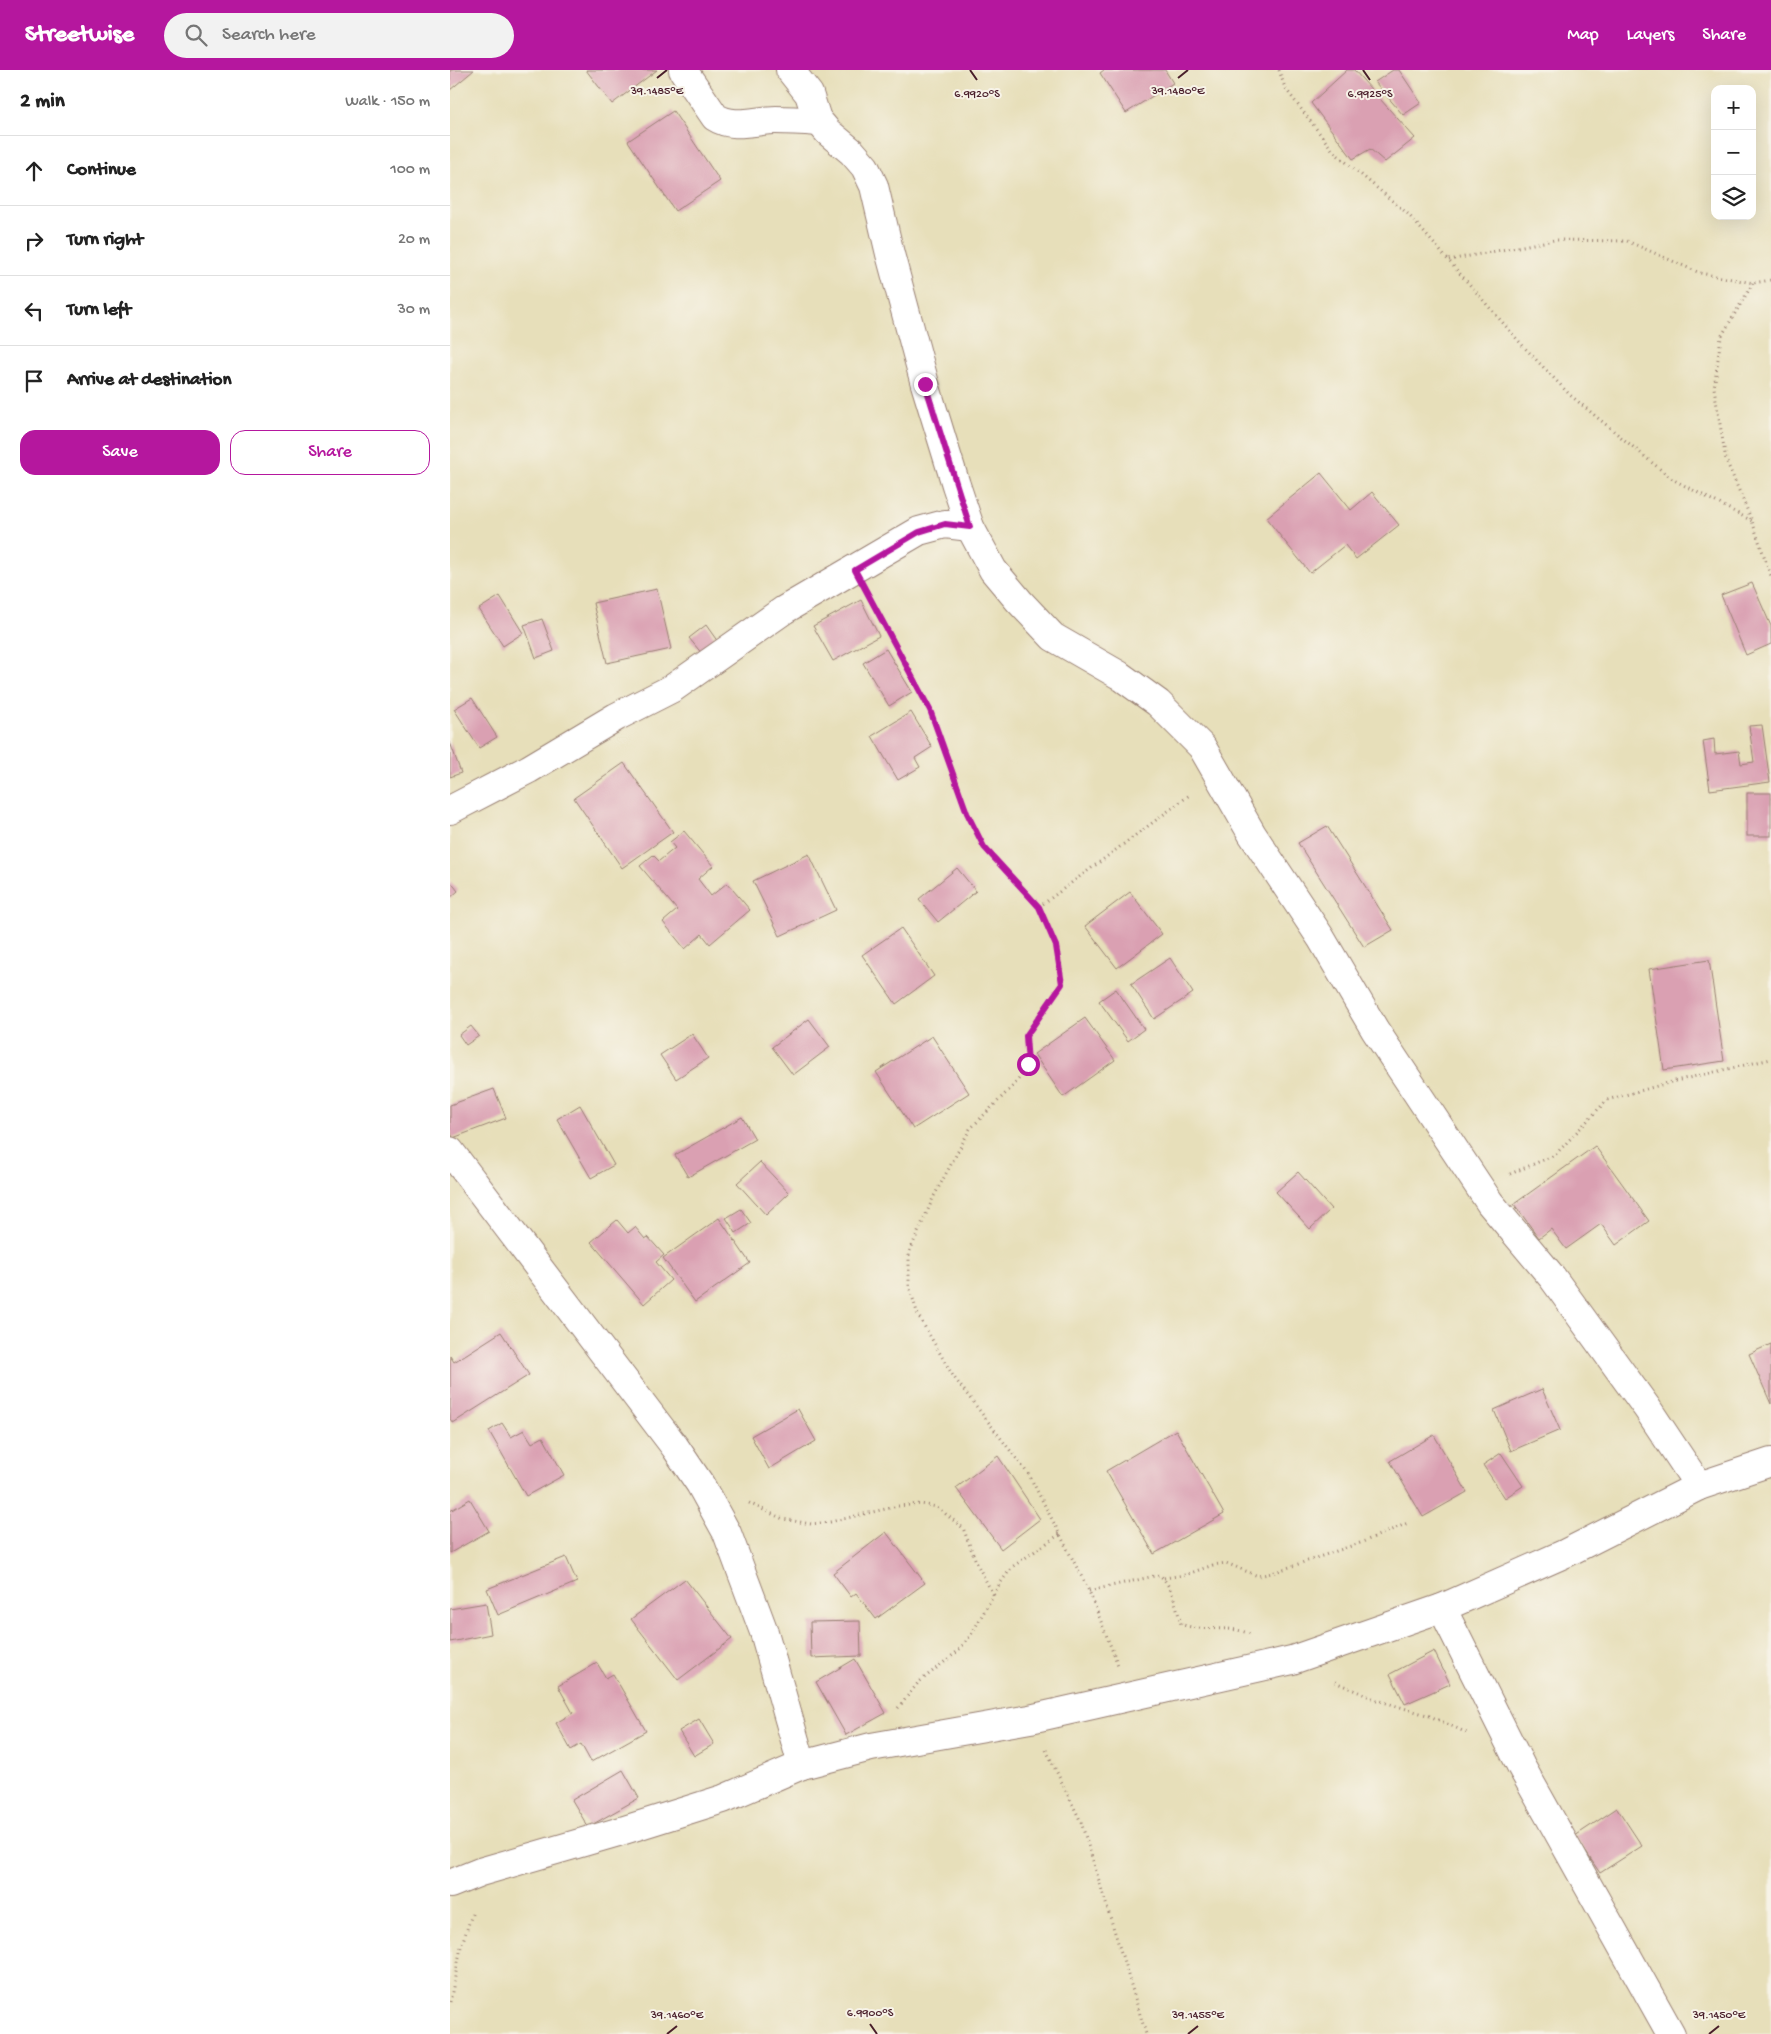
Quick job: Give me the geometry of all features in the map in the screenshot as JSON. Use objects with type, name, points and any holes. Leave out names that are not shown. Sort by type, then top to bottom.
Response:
[{"type":"street","points":[[790,70],[810,94],[819,122],[859,160],[865,167],[874,186],[925,384],[970,527],[993,570],[1019,602],[1053,637],[1119,675],[1158,703],[1202,747],[1252,834],[1321,938],[1374,1030],[1490,1203],[1558,1285],[1647,1408],[1699,1486]]},
{"type":"street","points":[[684,71],[715,117],[723,122],[775,120],[819,122]]},
{"type":"street","points":[[450,810],[529,770],[616,717],[673,688],[784,610],[919,532],[945,524],[970,527]]},
{"type":"street","points":[[450,1151],[669,1440],[700,1484],[727,1533],[764,1632],[802,1765]]},
{"type":"street","points":[[450,1884],[480,1872],[618,1832],[722,1799],[802,1765],[870,1747],[1030,1719],[1292,1660],[1442,1608],[1566,1552],[1699,1486],[1771,1462]]},
{"type":"street","points":[[1442,1608],[1521,1766],[1671,2034]]},
{"type":"path","points":[[1279,70],[1285,88],[1334,152],[1408,214],[1523,346],[1570,395],[1672,479],[1752,522]]},
{"type":"path","points":[[1449,260],[1554,240],[1627,241],[1700,273],[1753,283],[1771,280]]},
{"type":"path","points":[[1753,283],[1721,337],[1714,388],[1726,460],[1752,522],[1771,576]]},
{"type":"path","points":[[855,570],[930,710],[967,813],[984,847],[1039,907],[1056,946],[1062,984],[1026,1036],[1027,1069],[1013,1086],[970,1129],[934,1196],[909,1253],[909,1286],[918,1315],[953,1376],[1029,1475],[1089,1591],[1131,1695]]},
{"type":"path","points":[[1039,907],[1217,774]]},
{"type":"path","points":[[1480,1187],[1554,1155],[1607,1100],[1675,1081],[1771,1059]]},
{"type":"path","points":[[700,1484],[753,1504],[783,1520],[811,1524],[830,1522],[898,1506],[921,1504],[937,1506],[963,1528],[977,1564],[994,1596]]},
{"type":"path","points":[[1089,1591],[1152,1575],[1159,1575],[1164,1578],[1185,1575],[1213,1565],[1226,1563],[1258,1576],[1360,1543],[1408,1523]]},
{"type":"path","points":[[870,1747],[918,1683],[958,1651],[967,1640],[1012,1567],[1060,1534]]},
{"type":"path","points":[[1164,1578],[1181,1624],[1205,1628],[1242,1630],[1262,1639],[1313,1672],[1377,1700],[1430,1716],[1474,1737]]},
{"type":"path","points":[[1030,1719],[1059,1774],[1081,1822],[1146,2034]]},
{"type":"path","points":[[450,2002],[460,1947],[471,1920],[480,1872]]},
{"type":"building","points":[[450,70],[474,70],[450,90]]},
{"type":"building","points":[[586,70],[657,70],[612,104]]},
{"type":"building","points":[[1104,70],[1165,70],[1173,83],[1126,113],[1100,73]]},
{"type":"building","points":[[1347,70],[1354,70],[1415,138],[1385,162],[1370,149],[1353,159],[1311,103]]},
{"type":"building","points":[[1393,70],[1399,70],[1421,103],[1403,115],[1375,82]]},
{"type":"building","points":[[673,111],[720,181],[675,211],[628,141]]},
{"type":"building","points":[[1321,473],[1351,510],[1372,492],[1399,525],[1356,559],[1345,545],[1310,573],[1266,518]]},
{"type":"building","points":[[1752,583],[1771,626],[1771,644],[1746,655],[1721,595]]},
{"type":"building","points":[[657,589],[671,649],[607,663],[593,603]]},
{"type":"building","points":[[500,596],[523,633],[503,646],[479,609]]},
{"type":"building","points":[[861,600],[879,636],[833,661],[813,626]]},
{"type":"building","points":[[542,619],[554,651],[536,658],[524,625]]},
{"type":"building","points":[[706,625],[718,642],[703,655],[689,638]]},
{"type":"building","points":[[886,649],[912,692],[889,706],[863,663]]},
{"type":"building","points":[[472,698],[497,737],[479,748],[454,709]]},
{"type":"building","points":[[911,712],[932,747],[915,758],[920,767],[898,780],[872,736]]},
{"type":"building","points":[[1762,725],[1770,782],[1710,790],[1703,741],[1714,739],[1715,754],[1739,751],[1741,764],[1754,762],[1749,726]]},
{"type":"building","points":[[450,742],[461,773],[450,777]]},
{"type":"building","points":[[624,763],[673,832],[622,868],[574,798]]},
{"type":"building","points":[[1747,793],[1771,793],[1771,836],[1747,836]]},
{"type":"building","points":[[1327,826],[1393,930],[1364,947],[1298,843]]},
{"type":"building","points":[[684,831],[713,866],[698,879],[711,896],[727,883],[750,910],[710,944],[702,934],[685,949],[663,922],[677,910],[640,866],[653,855],[659,861],[675,848],[670,842]]},
{"type":"building","points":[[809,854],[836,910],[780,936],[753,881]]},
{"type":"building","points":[[957,868],[976,891],[938,922],[919,899]]},
{"type":"building","points":[[450,881],[458,891],[450,898]]},
{"type":"building","points":[[1130,892],[1162,934],[1117,968],[1085,926]]},
{"type":"building","points":[[901,928],[934,976],[896,1004],[862,955]]},
{"type":"building","points":[[1170,958],[1193,993],[1154,1019],[1131,984]]},
{"type":"building","points":[[1709,960],[1724,1061],[1664,1070],[1649,969]]},
{"type":"building","points":[[1116,989],[1144,1029],[1128,1041],[1099,1001]]},
{"type":"building","points":[[1085,1018],[1115,1060],[1063,1097],[1034,1054]]},
{"type":"building","points":[[809,1019],[830,1047],[793,1075],[772,1047]]},
{"type":"building","points":[[471,1026],[479,1036],[466,1045],[459,1035]]},
{"type":"building","points":[[692,1034],[708,1058],[676,1079],[660,1055]]},
{"type":"building","points":[[932,1036],[969,1093],[913,1129],[876,1072]]},
{"type":"building","points":[[494,1089],[506,1118],[453,1138],[450,1131],[450,1105]]},
{"type":"building","points":[[580,1105],[614,1165],[591,1178],[557,1119]]},
{"type":"building","points":[[742,1117],[755,1139],[688,1177],[675,1155]]},
{"type":"building","points":[[1595,1146],[1649,1221],[1616,1245],[1601,1224],[1566,1249],[1551,1229],[1539,1238],[1514,1204]]},
{"type":"building","points":[[760,1162],[789,1193],[766,1215],[737,1183]]},
{"type":"building","points":[[1298,1172],[1331,1209],[1310,1229],[1276,1192]]},
{"type":"building","points":[[741,1209],[751,1223],[736,1233],[726,1218]]},
{"type":"building","points":[[719,1218],[750,1263],[695,1302],[663,1258]]},
{"type":"building","points":[[617,1220],[628,1233],[635,1227],[645,1239],[648,1237],[664,1255],[656,1262],[671,1280],[644,1304],[591,1242]]},
{"type":"building","points":[[501,1332],[529,1375],[453,1423],[450,1419],[450,1356],[454,1362]]},
{"type":"building","points":[[1771,1344],[1771,1404],[1749,1354]]},
{"type":"building","points":[[1542,1389],[1560,1430],[1511,1451],[1494,1410]]},
{"type":"building","points":[[798,1409],[816,1441],[769,1469],[751,1436]]},
{"type":"building","points":[[502,1423],[511,1437],[524,1430],[532,1443],[543,1437],[564,1475],[526,1496],[489,1431]]},
{"type":"building","points":[[1176,1430],[1224,1514],[1154,1554],[1106,1471]]},
{"type":"building","points":[[1434,1435],[1467,1492],[1423,1517],[1390,1461]]},
{"type":"building","points":[[1501,1453],[1523,1486],[1505,1498],[1483,1465]]},
{"type":"building","points":[[998,1456],[1040,1519],[1001,1549],[956,1488]]},
{"type":"building","points":[[470,1499],[489,1531],[450,1553],[450,1511]]},
{"type":"building","points":[[886,1532],[925,1583],[876,1619],[856,1593],[851,1597],[833,1573]]},
{"type":"building","points":[[566,1557],[577,1582],[498,1615],[487,1589]]},
{"type":"building","points":[[685,1579],[732,1639],[678,1680],[631,1619]]},
{"type":"building","points":[[486,1603],[491,1634],[450,1642],[450,1609]]},
{"type":"building","points":[[860,1621],[861,1656],[811,1658],[810,1622]]},
{"type":"building","points":[[1434,1651],[1450,1684],[1405,1704],[1390,1674]]},
{"type":"building","points":[[855,1659],[886,1713],[846,1735],[816,1682]]},
{"type":"building","points":[[597,1663],[606,1678],[613,1674],[646,1731],[591,1762],[581,1744],[571,1750],[556,1723],[573,1713],[558,1686]]},
{"type":"building","points":[[699,1719],[714,1744],[694,1756],[679,1731]]},
{"type":"building","points":[[623,1770],[639,1798],[588,1827],[572,1800]]},
{"type":"building","points":[[1617,1808],[1642,1846],[1600,1873],[1575,1836]]},
{"type":"route","points":[[925,384],[970,527],[945,524],[919,532],[855,570],[930,710],[967,813],[984,847],[1039,907],[1056,946],[1061,966],[1062,984],[1026,1036],[1028,1064]]}]
